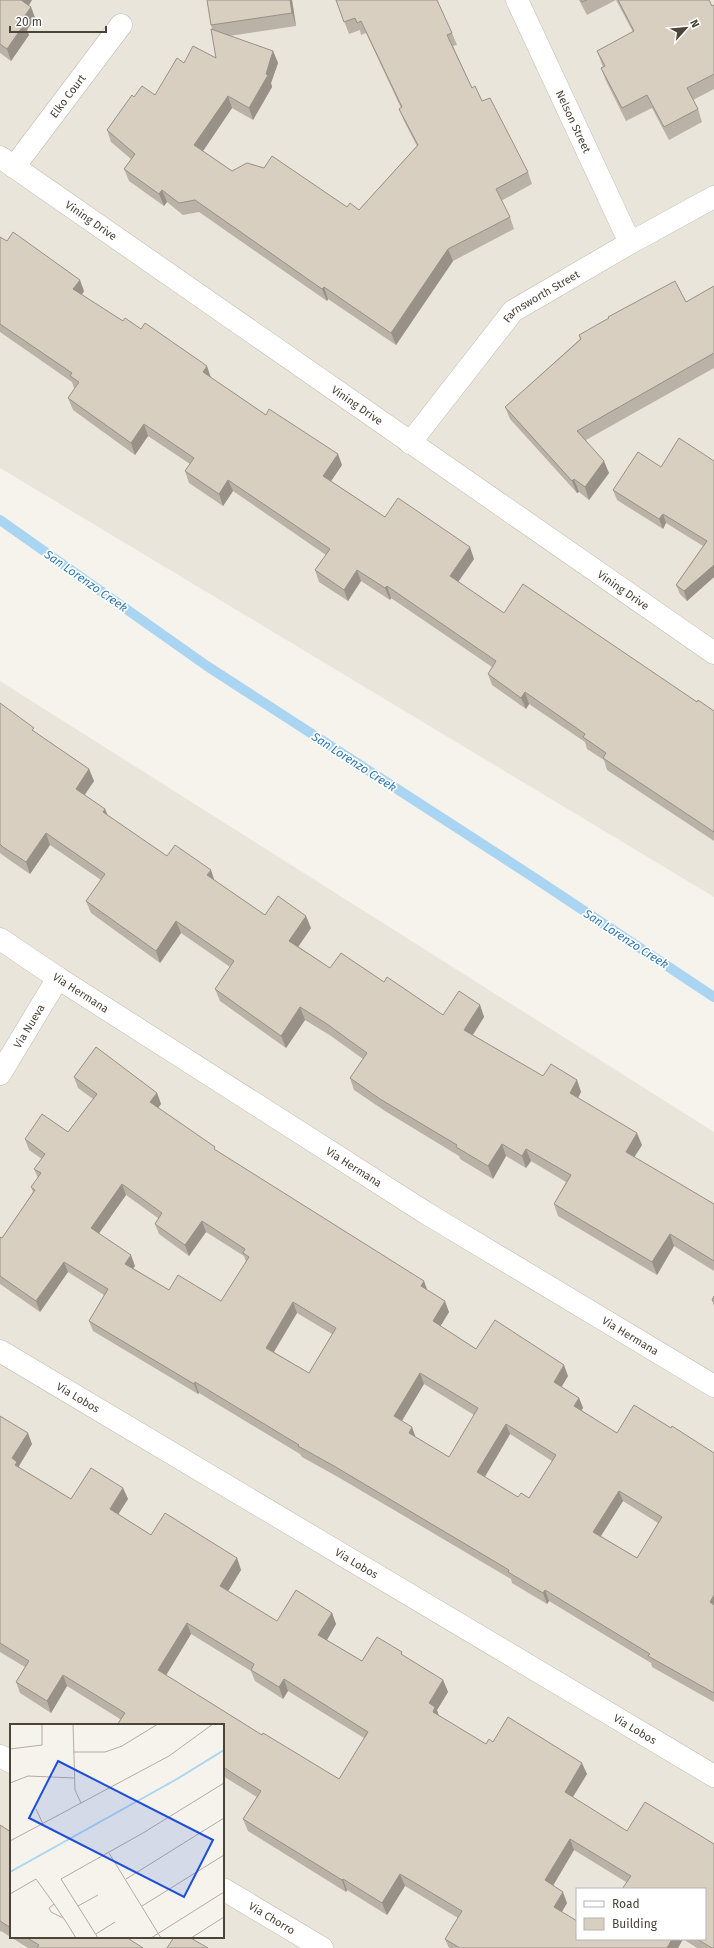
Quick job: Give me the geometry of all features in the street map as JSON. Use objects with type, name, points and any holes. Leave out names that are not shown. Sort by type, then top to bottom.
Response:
[{"type":"street","name":"Nelson Street","points":[[517,0],[630,242]]},
{"type":"street","name":"Elko Court","points":[[7,162],[120,25]]},
{"type":"street","name":"Vining Drive","points":[[7,162],[714,653]]},
{"type":"street","name":"Farnsworth Street","points":[[410,443],[513,310],[630,242],[714,197]]},
{"type":"street","name":"Via Hermana","points":[[0,938],[58,978],[426,1213],[714,1386]]},
{"type":"street","name":"Via Nueva","points":[[0,1074],[58,978]]},
{"type":"street","name":"Via Lobos","points":[[0,1350],[714,1776]]},
{"type":"street","points":[[0,1756],[10,1761]]},
{"type":"street","name":"Via Chorro","points":[[224,1890],[322,1948]]},
{"type":"shaded area","points":[[0,0],[714,0],[714,897],[0,468]]},
{"type":"shaded area","points":[[0,681],[714,1132],[714,1948],[0,1948]]},
{"type":"building","points":[[0,0],[21,0],[31,7],[21,21],[25,23],[7,49],[0,44]]},
{"type":"building","points":[[207,0],[290,0],[292,13],[211,25]]},
{"type":"building","points":[[336,0],[437,0],[452,33],[447,35],[472,88],[475,86],[482,101],[490,98],[528,172],[496,189],[510,217],[448,249],[391,333],[324,287],[322,289],[195,200],[179,203],[162,190],[159,194],[124,169],[135,154],[107,130],[132,95],[134,97],[142,86],[155,95],[177,58],[184,63],[193,46],[216,58],[211,29],[273,51],[266,74],[268,75],[249,108],[228,96],[194,145],[232,171],[247,163],[264,168],[272,156],[347,207],[350,203],[359,210],[418,145],[399,109],[402,107],[361,21],[357,23],[355,18],[344,22]]},
{"type":"building","points":[[618,0],[709,0],[712,6],[714,5],[714,74],[687,88],[698,109],[664,127],[647,95],[622,108],[601,68],[605,66],[597,51],[634,31]]},
{"type":"building","points":[[13,232],[80,280],[73,289],[123,321],[125,318],[141,329],[145,323],[207,366],[203,372],[266,415],[269,409],[338,454],[323,476],[385,517],[398,498],[470,547],[450,576],[504,613],[523,584],[697,702],[698,700],[714,711],[714,832],[603,758],[606,753],[583,737],[585,734],[525,692],[521,698],[488,674],[496,661],[387,586],[385,588],[357,570],[344,590],[315,570],[330,549],[228,480],[219,494],[185,471],[194,458],[144,424],[131,443],[68,398],[79,382],[70,376],[72,373],[0,324],[0,237],[7,241]]},
{"type":"building","points":[[675,281],[686,302],[714,286],[714,353],[577,431],[604,461],[585,487],[574,479],[572,481],[505,407],[581,339],[579,335],[609,318],[608,317]]},
{"type":"building","points":[[679,438],[714,461],[714,565],[684,591],[676,585],[707,541],[663,514],[659,519],[613,490],[638,452],[661,467]]},
{"type":"building","points":[[0,703],[34,728],[32,730],[89,769],[76,789],[105,809],[103,812],[167,856],[175,845],[211,870],[207,875],[265,915],[278,896],[306,916],[289,941],[330,968],[341,953],[384,982],[387,977],[443,1015],[459,991],[480,1005],[464,1030],[543,1076],[551,1064],[577,1080],[570,1093],[637,1133],[626,1152],[714,1204],[714,1261],[670,1234],[652,1262],[554,1204],[571,1175],[526,1149],[522,1156],[502,1144],[488,1166],[456,1147],[457,1145],[380,1099],[350,1078],[367,1053],[327,1024],[300,1007],[281,1036],[215,989],[234,961],[176,921],[156,951],[86,901],[105,874],[46,833],[26,862],[3,847],[0,844]]},
{"type":"building","points":[[96,1047],[157,1093],[150,1102],[215,1147],[214,1149],[424,1281],[421,1286],[445,1301],[433,1321],[476,1349],[495,1320],[564,1365],[554,1382],[579,1398],[574,1406],[617,1433],[634,1405],[671,1428],[672,1426],[714,1453],[714,1595],[710,1602],[714,1605],[714,1693],[648,1656],[650,1654],[545,1590],[543,1593],[508,1572],[509,1570],[298,1446],[299,1445],[195,1382],[194,1384],[89,1321],[108,1289],[64,1262],[36,1301],[0,1276],[0,1237],[2,1238],[35,1190],[31,1187],[41,1173],[34,1169],[45,1154],[25,1139],[42,1114],[68,1132],[97,1094],[74,1077]],"holes":[[[122,1184],[162,1213],[155,1224],[185,1245],[202,1221],[245,1249],[243,1253],[249,1257],[221,1301],[178,1275],[169,1290],[125,1264],[131,1255],[91,1228]],[[293,1302],[336,1328],[309,1373],[266,1348]],[[420,1373],[478,1408],[449,1457],[409,1433],[412,1427],[394,1416]],[[506,1424],[556,1455],[529,1498],[521,1493],[518,1497],[477,1472]],[[619,1491],[662,1517],[637,1558],[593,1532]]]},
{"type":"building","points":[[0,1416],[28,1433],[12,1458],[17,1462],[15,1465],[71,1499],[91,1468],[123,1488],[110,1509],[151,1535],[165,1513],[237,1558],[220,1586],[277,1621],[296,1590],[332,1613],[318,1635],[362,1661],[377,1637],[443,1680],[429,1703],[435,1707],[433,1712],[486,1744],[489,1739],[493,1742],[508,1717],[582,1763],[565,1792],[627,1831],[645,1802],[714,1844],[714,1948],[699,1940],[706,1940],[706,1888],[623,1888],[631,1876],[570,1839],[545,1880],[563,1892],[554,1907],[576,1920],[576,1940],[671,1940],[667,1948],[460,1948],[445,1939],[462,1911],[400,1874],[382,1903],[243,1819],[261,1791],[224,1768],[224,1724],[118,1724],[125,1713],[63,1675],[47,1701],[16,1682],[29,1661],[0,1643]],"holes":[[[187,1623],[254,1664],[251,1670],[279,1687],[284,1679],[368,1732],[339,1779],[263,1733],[262,1735],[158,1670]]]},
{"type":"building","points":[[0,1825],[10,1831],[10,1927],[0,1921]]},
{"type":"building","points":[[28,1938],[128,1938],[143,1948],[37,1948],[39,1945]]},
{"type":"building","points":[[173,1938],[191,1938],[208,1948],[167,1948]]},
{"type":"waterway","name":"San Lorenzo Creek","points":[[0,520],[207,666],[530,875],[714,997]]}]
